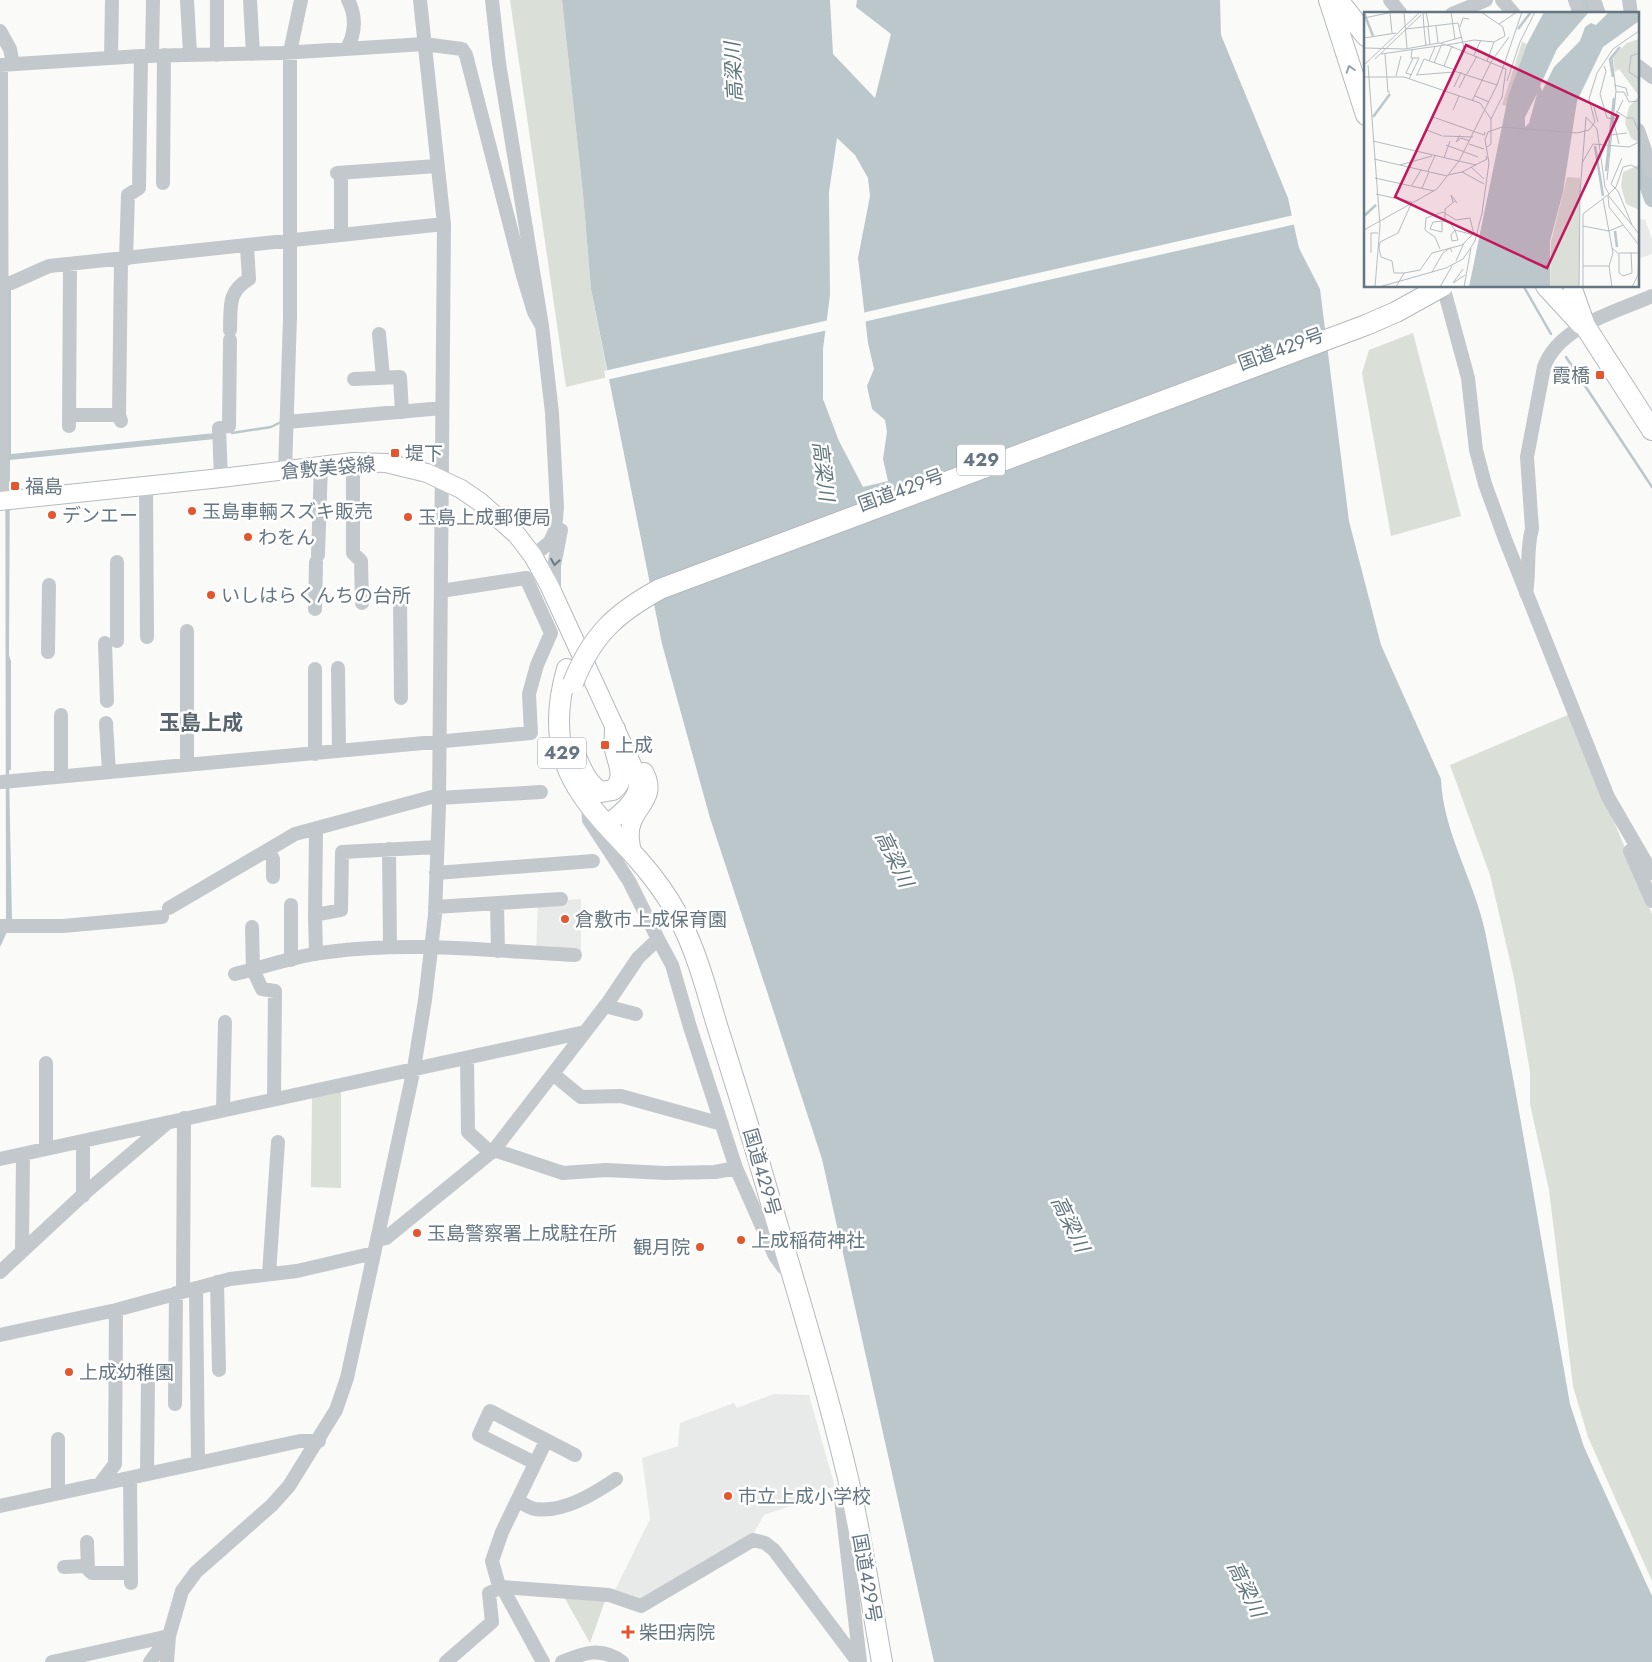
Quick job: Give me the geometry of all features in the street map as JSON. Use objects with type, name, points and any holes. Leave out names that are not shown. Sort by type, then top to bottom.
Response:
[{"type":"highway","points":[[1329,0],[1364,109]]},
{"type":"highway","points":[[1338,0],[1364,33]]},
{"type":"highway","points":[[1347,0],[1364,17]]},
{"type":"highway","points":[[1347,0],[1364,24]]},
{"type":"highway","points":[[1421,293],[1437,288]]},
{"type":"highway","points":[[1548,288],[1574,318],[1590,324],[1652,410]]},
{"type":"highway","points":[[1571,289],[1652,430]]},
{"type":"highway","name":"国道429号","points":[[882,1662],[863,1550],[848,1480],[791,1272],[696,956],[680,920],[661,890],[607,824],[588,806],[569,773],[559,740],[558,705],[582,639],[593,626],[623,600],[656,582],[1361,319],[1421,293]]},
{"type":"highway","name":"国道429号","points":[[570,676],[569,738],[582,781],[607,824]]},
{"type":"highway","points":[[569,738],[587,780],[601,792],[608,792],[618,786],[621,780],[621,771],[614,747],[619,738]]},
{"type":"main road","name":"倉敷美袋線","points":[[1,500],[221,478],[352,462],[377,462],[408,468],[442,480],[480,502],[503,521],[533,556],[554,596],[634,767],[638,784],[632,800],[622,813],[607,824]]},
{"type":"main road","points":[[619,738],[639,764],[646,776],[648,787],[647,799],[632,820],[630,828],[632,853]]},
{"type":"street","points":[[111,58],[112,0]]},
{"type":"street","points":[[70,264],[69,420],[120,418],[123,259],[128,195],[139,188],[152,56],[153,0]]},
{"type":"street","points":[[187,0],[190,54]]},
{"type":"street","points":[[217,0],[217,55]]},
{"type":"street","points":[[250,0],[253,54]]},
{"type":"street","points":[[285,471],[290,356],[286,241],[286,52],[301,0]]},
{"type":"street","points":[[348,0],[352,8],[354,36],[348,48]]},
{"type":"street","points":[[167,1662],[169,1636],[182,1591],[196,1572],[272,1505],[290,1485],[336,1410],[348,1378],[414,1068],[435,907],[445,590],[442,480],[444,224],[437,166],[428,44],[420,0]]},
{"type":"street","points":[[492,0],[499,63],[542,326],[552,413],[557,507],[554,531],[550,542],[533,556]]},
{"type":"street","points":[[1390,0],[1399,12]]},
{"type":"street","points":[[1457,12],[1486,0]]},
{"type":"street","points":[[1502,0],[1512,12]]},
{"type":"street","points":[[1575,0],[1579,12]]},
{"type":"street","points":[[0,31],[8,42],[1,265],[4,286],[1,500]]},
{"type":"street","points":[[6,64],[190,54],[253,54],[428,44],[455,46],[462,49],[466,55],[523,276],[534,312],[542,326]]},
{"type":"street","points":[[152,56],[163,183]]},
{"type":"street","points":[[1640,68],[1652,77]]},
{"type":"street","points":[[1640,136],[1652,172]]},
{"type":"street","points":[[341,234],[339,173],[437,166]]},
{"type":"street","points":[[4,286],[40,268],[247,247],[341,234],[444,224]]},
{"type":"street","points":[[221,478],[219,428],[229,426],[232,299],[236,286],[249,279],[247,247]]},
{"type":"street","points":[[1444,288],[1468,378],[1473,430],[1483,476],[1526,594],[1608,797],[1652,873]]},
{"type":"street","points":[[1526,594],[1530,573],[1529,538],[1532,529],[1527,457],[1548,355],[1577,330],[1652,296]]},
{"type":"street","points":[[378,334],[383,377]]},
{"type":"street","points":[[354,379],[400,377],[402,412]]},
{"type":"street","points":[[287,422],[442,408]]},
{"type":"street","points":[[352,462],[353,553],[361,561],[362,602]]},
{"type":"street","points":[[315,609],[321,465]]},
{"type":"street","points":[[554,596],[554,566],[561,536],[561,509],[556,480]]},
{"type":"street","points":[[146,486],[147,637]]},
{"type":"street","points":[[107,701],[117,562]]},
{"type":"street","points":[[2,782],[531,733],[529,694],[537,665],[551,633],[526,578],[445,590]]},
{"type":"street","points":[[48,652],[49,585]]},
{"type":"street","points":[[400,597],[401,698]]},
{"type":"street","points":[[187,631],[187,765]]},
{"type":"street","points":[[338,668],[339,751]]},
{"type":"street","points":[[315,669],[315,754]]},
{"type":"street","points":[[60,715],[61,776]]},
{"type":"street","points":[[106,723],[109,772]]},
{"type":"street","points":[[5,926],[63,926],[166,912],[270,853],[295,834],[316,832],[439,797],[541,792]]},
{"type":"street","points":[[588,806],[590,820],[629,881],[672,965],[736,1168],[775,1256],[783,1267],[791,1272]]},
{"type":"street","points":[[1624,824],[1623,834],[1652,901]]},
{"type":"street","points":[[316,832],[316,954]]},
{"type":"street","points":[[315,915],[341,910],[342,852],[437,847]]},
{"type":"street","points":[[389,849],[390,947]]},
{"type":"street","points":[[270,853],[274,877]]},
{"type":"street","points":[[436,872],[593,861]]},
{"type":"street","points":[[435,907],[561,899]]},
{"type":"street","points":[[497,903],[498,951]]},
{"type":"street","points":[[291,905],[291,960]]},
{"type":"street","points":[[252,927],[253,970],[262,989],[275,991],[274,1099]]},
{"type":"street","points":[[0,1335],[116,1310],[217,1282],[297,1271],[376,1246],[493,1152],[605,1006],[638,958],[658,939]]},
{"type":"street","points":[[235,974],[316,954],[390,947],[431,946],[575,955]]},
{"type":"street","points":[[605,1006],[636,1014]]},
{"type":"street","points":[[223,1110],[225,1022]]},
{"type":"street","points":[[0,1159],[585,1032]]},
{"type":"street","points":[[466,1058],[468,1132],[493,1152],[563,1173],[606,1170],[707,1172],[736,1168]]},
{"type":"street","points":[[46,1063],[46,1149]]},
{"type":"street","points":[[553,1074],[581,1097],[621,1096],[722,1124]]},
{"type":"street","points":[[184,1118],[185,1291],[198,1463]]},
{"type":"street","points":[[0,1272],[168,1122]]},
{"type":"street","points":[[83,1141],[83,1196]]},
{"type":"street","points":[[269,1274],[278,1142]]},
{"type":"street","points":[[22,1251],[23,1154]]},
{"type":"street","points":[[217,1282],[219,1370]]},
{"type":"street","points":[[174,1404],[185,1291]]},
{"type":"street","points":[[100,1484],[115,1464],[116,1310]]},
{"type":"street","points":[[147,1474],[148,1380]]},
{"type":"street","points":[[535,1463],[479,1435],[490,1412],[575,1455]]},
{"type":"street","points":[[58,1439],[58,1493]]},
{"type":"street","points":[[0,1506],[300,1441],[318,1441]]},
{"type":"street","points":[[543,1662],[502,1587],[499,1586],[492,1561],[502,1532],[546,1441]]},
{"type":"street","points":[[64,1567],[85,1566],[92,1573],[131,1578],[130,1478]]},
{"type":"street","points":[[517,1501],[535,1509],[563,1506],[596,1492],[616,1478]]},
{"type":"street","points":[[848,1480],[841,1492],[841,1499],[859,1662]]},
{"type":"street","points":[[446,1662],[492,1622],[489,1593],[502,1587],[609,1596],[641,1606],[753,1540],[765,1543],[774,1550],[859,1662]]},
{"type":"street","points":[[87,1542],[88,1569]]},
{"type":"street","points":[[52,1662],[169,1636]]},
{"type":"street","points":[[150,1662],[169,1636]]},
{"type":"street","points":[[562,1662],[583,1653],[598,1652],[612,1654],[622,1662]]},
{"type":"shaded area","points":[[510,0],[562,0],[583,194],[591,289],[608,377],[566,387]]},
{"type":"shaded area","points":[[1640,218],[1642,220],[1645,219],[1652,239],[1652,254],[1640,258]]},
{"type":"shaded area","points":[[1413,333],[1461,516],[1391,536],[1362,373],[1369,350]]},
{"type":"shaded area","points":[[1570,714],[1652,914],[1652,1581],[1588,1437],[1573,1386],[1549,1190],[1530,1104],[1530,1072],[1514,978],[1490,875],[1450,765]]},
{"type":"shaded area","points":[[581,899],[581,951],[536,950],[538,902]]},
{"type":"shaded area","points":[[341,1091],[341,1188],[311,1187],[312,1097]]},
{"type":"shaded area","name":"市立上成小学校","points":[[774,1394],[809,1395],[835,1487],[812,1491],[806,1501],[764,1515],[752,1536],[638,1603],[612,1596],[650,1519],[642,1458],[678,1446],[680,1423],[734,1403],[737,1408]]},
{"type":"shaded area","points":[[564,1597],[605,1601],[590,1643]]},
{"type":"water","name":"高梁川","points":[[562,0],[830,0],[833,54],[875,98],[891,34],[856,7],[857,0],[1220,0],[1221,35],[1288,198],[1299,248],[1320,289],[1349,521],[1381,645],[1441,779],[1447,818],[1480,912],[1508,1049],[1570,1404],[1584,1447],[1652,1596],[1652,1662],[934,1662],[822,1159],[710,818],[662,644],[591,289],[583,194]],"holes":[[[837,138],[855,155],[868,178],[870,196],[858,258],[868,343],[874,369],[867,386],[872,409],[885,420],[887,432],[883,459],[888,481],[863,487],[839,441],[823,399],[823,349],[830,295],[829,192]]]},
{"type":"water","points":[[11,286],[11,454],[215,433],[215,439],[10,460],[9,656],[11,661],[11,769],[9,771],[12,921],[0,947],[0,933],[6,922],[5,289]]},
{"type":"pier","points":[[1294,215],[1296,224],[863,322],[862,313]]},
{"type":"pier","points":[[829,320],[828,330],[606,380],[604,371]]},
{"type":"waterway","points":[[1584,0],[1588,12]]},
{"type":"waterway","points":[[1640,164],[1652,199]]},
{"type":"waterway","points":[[1525,288],[1551,334]]},
{"type":"waterway","points":[[1566,357],[1652,487]]},
{"type":"waterway","points":[[232,433],[271,427],[281,422]]},
{"type":"place","name":"霞橋","points":[[1600,375]]},
{"type":"place","name":"堤下","points":[[395,453]]},
{"type":"place","name":"福島","points":[[15,486]]},
{"type":"place","name":"玉島車輛スズキ販売","points":[[192,511]]},
{"type":"place","name":"デンエー","points":[[52,515]]},
{"type":"place","name":"玉島上成郵便局","points":[[408,517]]},
{"type":"place","name":"わをん","points":[[248,537]]},
{"type":"place","name":"いしはらくんちの台所","points":[[211,595]]},
{"type":"place","name":"上成","points":[[605,745]]},
{"type":"place","name":"倉敷市上成保育園","points":[[565,919]]},
{"type":"place","name":"玉島警察署上成駐在所","points":[[417,1233]]},
{"type":"place","name":"上成稲荷神社","points":[[741,1240]]},
{"type":"place","name":"観月院","points":[[700,1247]]},
{"type":"place","name":"上成幼稚園","points":[[69,1372]]},
{"type":"place","name":"市立上成小学校","points":[[728,1496]]},
{"type":"place","name":"柴田病院","points":[[628,1632]]},
{"type":"district","name":"玉島上成","points":[[201,723]]}]
